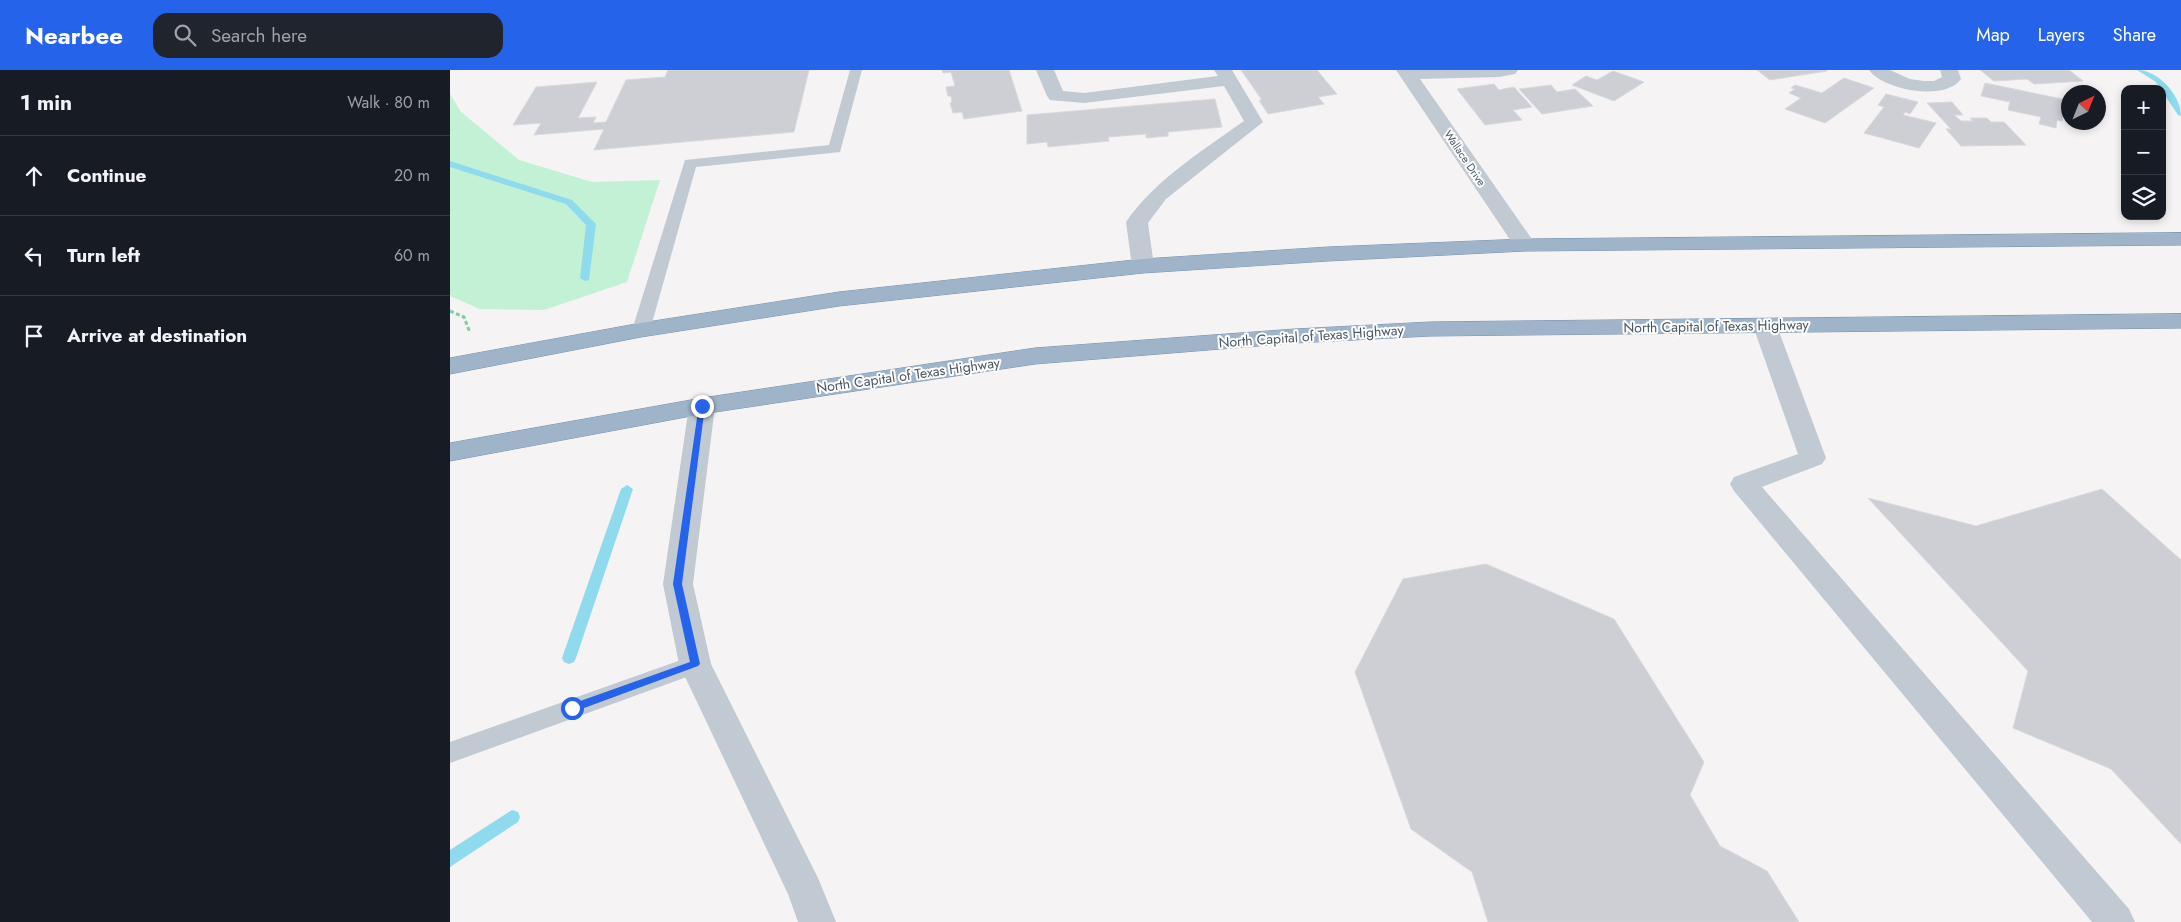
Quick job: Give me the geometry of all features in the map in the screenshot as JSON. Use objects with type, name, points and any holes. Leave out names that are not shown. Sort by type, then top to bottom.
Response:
[{"type":"highway","points":[[450,366],[641,330],[840,299],[1143,266],[1328,254],[1525,245],[2181,240]]},
{"type":"highway","name":"North Capital of Texas Highway","points":[[450,452],[702,406],[1035,356],[1286,337],[1430,329],[2181,320]]},
{"type":"street","points":[[1045,70],[1056,96],[1084,98],[1226,75],[1254,122],[1186,172],[1159,196],[1137,222],[1143,266]]},
{"type":"street","points":[[1406,72],[1499,72],[1509,70]]},
{"type":"street","points":[[1878,70],[1900,82],[1923,86],[1943,85],[1952,79],[1949,70]]},
{"type":"street","name":"Wallace Drive","points":[[1406,72],[1525,245]]},
{"type":"street","points":[[1765,326],[1813,458],[1744,484],[2116,922]]},
{"type":"street","points":[[702,406],[678,584],[695,664],[805,890],[817,922]]},
{"type":"lane","points":[[641,330],[690,163],[835,149],[856,70]]},
{"type":"lane","points":[[450,753],[695,664]]},
{"type":"green space","points":[[450,94],[461,112],[519,160],[592,182],[660,180],[627,282],[544,310],[480,309],[450,296]]},
{"type":"building","points":[[668,70],[809,70],[794,132],[594,150],[604,129],[534,135],[541,123],[513,125],[536,87],[597,82],[578,118],[596,117],[593,123],[606,122],[626,80],[665,77]]},
{"type":"building","points":[[942,70],[1009,70],[1022,111],[964,119],[962,112],[953,113],[950,103],[952,102],[951,96],[948,96],[946,87],[955,86],[951,72],[943,73]]},
{"type":"building","points":[[1241,70],[1317,70],[1337,94],[1318,97],[1324,104],[1268,114],[1259,100],[1262,100]]},
{"type":"building","points":[[1757,70],[1825,70],[1827,71],[1770,80]]},
{"type":"building","points":[[1980,70],[2069,70],[2083,81],[2034,84],[2027,79],[1994,81]]},
{"type":"building","points":[[1613,71],[1644,82],[1614,101],[1572,85],[1586,76],[1597,80]]},
{"type":"building","points":[[1844,78],[1874,88],[1825,123],[1785,109],[1801,98],[1789,93],[1795,89],[1791,88],[1795,85],[1822,93]]},
{"type":"building","points":[[1985,83],[2061,99],[2061,121],[2057,120],[2056,128],[2039,124],[2041,117],[2008,110],[2010,102],[1981,96]]},
{"type":"building","points":[[1494,84],[1499,90],[1514,87],[1532,107],[1513,110],[1522,120],[1485,125],[1457,89]]},
{"type":"building","points":[[1551,85],[1557,92],[1575,89],[1593,106],[1542,114],[1519,89]]},
{"type":"building","points":[[1886,94],[1918,102],[1910,114],[1905,112],[1903,115],[1936,123],[1919,148],[1864,133],[1884,107],[1878,105]]},
{"type":"building","points":[[1215,99],[1222,127],[1168,132],[1168,136],[1146,138],[1146,134],[1108,137],[1109,141],[1048,147],[1047,142],[1027,144],[1027,115]]},
{"type":"building","points":[[1952,102],[1963,115],[1954,115],[1961,121],[1973,121],[1970,118],[1987,118],[1991,122],[2004,122],[2026,145],[1961,146],[1946,129],[1951,129],[1927,103]]},
{"type":"building","points":[[2102,489],[2181,560],[2181,844],[2111,769],[2013,728],[2028,671],[1868,498],[1976,526]]},
{"type":"building","points":[[1486,564],[1614,619],[1704,762],[1690,795],[1720,846],[1767,871],[1799,922],[1488,922],[1472,872],[1411,829],[1355,672],[1403,579]]},
{"type":"waterway","points":[[2141,70],[2159,80],[2181,113]]},
{"type":"waterway","points":[[450,164],[569,202],[591,224],[585,278]]},
{"type":"waterway","points":[[569,658],[627,489]]},
{"type":"waterway","points":[[450,859],[512,817]]},
{"type":"route","points":[[572,708],[695,664],[678,584],[702,406]]}]
